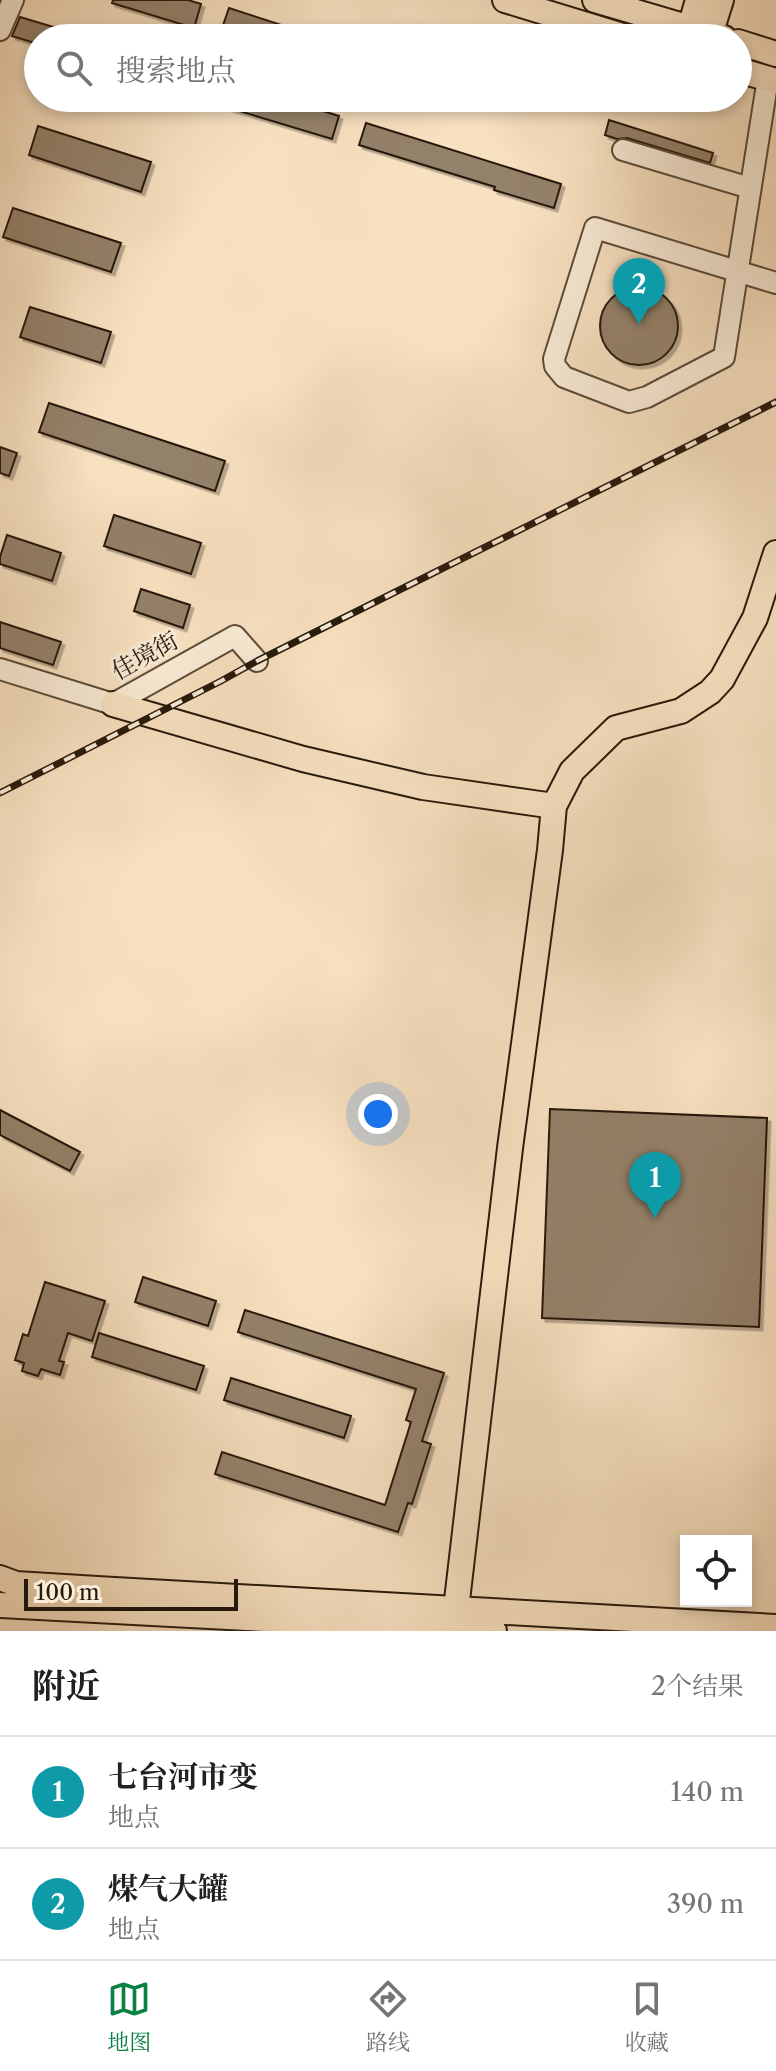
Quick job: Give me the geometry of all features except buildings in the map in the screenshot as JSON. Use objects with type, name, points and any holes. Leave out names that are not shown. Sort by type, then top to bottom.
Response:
[{"type":"main road","points":[[505,0],[583,24]]},
{"type":"main road","points":[[595,0],[670,24]]},
{"type":"main road","points":[[698,0],[702,24]]},
{"type":"main road","points":[[709,24],[721,0]]},
{"type":"main road","points":[[752,46],[776,54]]},
{"type":"main road","points":[[752,74],[772,80]]},
{"type":"main road","points":[[456,1609],[554,806],[572,771],[616,728],[681,711],[710,692],[722,679],[755,618],[776,553]]},
{"type":"main road","points":[[113,704],[303,759],[423,787],[554,806]]},
{"type":"main road","points":[[0,1578],[16,1584],[776,1627]]},
{"type":"main road","points":[[0,1605],[333,1627],[494,1631]]},
{"type":"street","points":[[0,30],[13,0]]},
{"type":"street","points":[[772,80],[750,188],[737,272],[724,357],[647,397],[629,402],[564,377],[555,366],[554,359],[595,228],[737,272],[776,283]]},
{"type":"street","points":[[623,150],[750,188]]},
{"type":"street","name":"佳境街","points":[[0,669],[113,704],[235,636],[257,661]]},
{"type":"railway","points":[[0,793],[776,402]]},
{"type":"place","name":"煤气大罐","points":[[639,324]]},
{"type":"place","name":"七台河市变","points":[[655,1218]]}]
